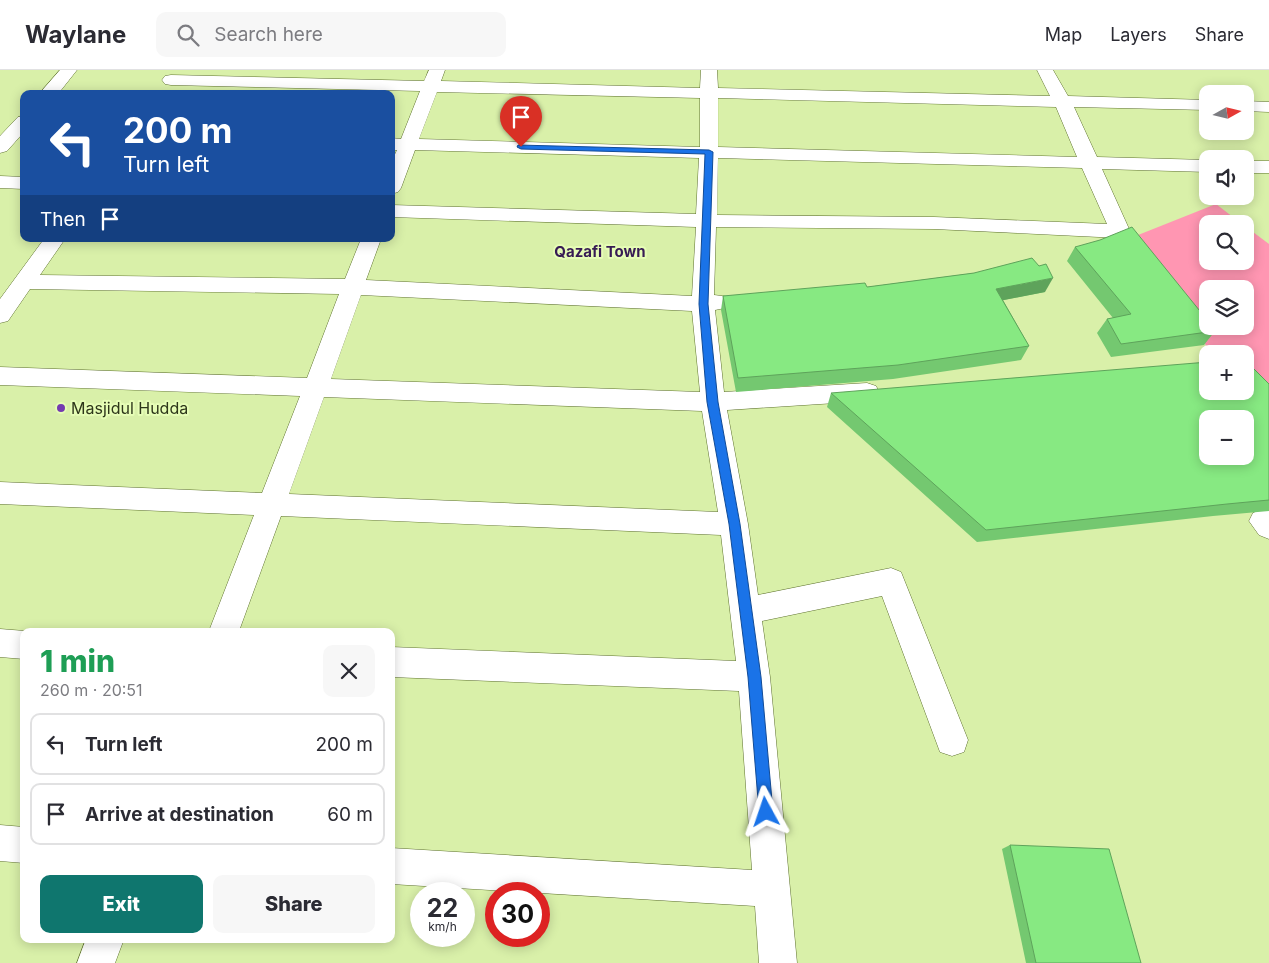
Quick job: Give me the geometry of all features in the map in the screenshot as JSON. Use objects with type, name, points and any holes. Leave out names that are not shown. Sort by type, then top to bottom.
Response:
[{"type":"street","points":[[52,90],[69,70]]},
{"type":"street","points":[[395,211],[934,224],[1120,231],[1062,101],[1045,70]]},
{"type":"street","points":[[170,81],[434,78],[710,82],[1062,101],[1199,105]]},
{"type":"street","points":[[395,168],[400,144],[434,78]]},
{"type":"street","points":[[710,82],[703,304],[713,402],[734,524],[754,677],[778,963]]},
{"type":"street","points":[[1254,106],[1269,107]]},
{"type":"street","points":[[0,147],[20,125]]},
{"type":"street","points":[[400,144],[1199,166]]},
{"type":"street","points":[[1254,167],[1269,167]]},
{"type":"street","points":[[0,182],[20,183]]},
{"type":"street","points":[[0,315],[54,242]]},
{"type":"street","points":[[225,628],[370,242]]},
{"type":"street","points":[[24,282],[353,287],[703,304],[743,300]]},
{"type":"street","points":[[0,376],[713,402],[873,392]]},
{"type":"street","points":[[0,493],[734,524]]},
{"type":"street","points":[[746,611],[891,581],[952,740]]},
{"type":"street","points":[[0,643],[20,644]]},
{"type":"street","points":[[395,662],[754,677]]},
{"type":"street","points":[[0,844],[20,845]]},
{"type":"street","points":[[395,866],[773,889]]},
{"type":"street","points":[[96,963],[104,943]]},
{"type":"shaded area","points":[[1217,205],[1230,215],[1199,215],[1199,270],[1254,270],[1254,233],[1269,244],[1269,411],[1254,395],[1254,345],[1206,345],[1123,241]]},
{"type":"building","points":[[1132,227],[1199,310],[1199,333],[1121,344],[1107,319],[1131,314],[1075,247],[1100,240]]},
{"type":"building","points":[[1032,258],[1039,266],[1046,264],[1053,278],[996,289],[1029,346],[898,365],[738,378],[723,296],[865,283],[867,287],[974,273]]},
{"type":"building","points":[[1199,363],[1199,400],[1254,400],[1254,369],[1269,384],[1269,500],[986,530],[831,393]]},
{"type":"building","points":[[1010,845],[1109,849],[1141,963],[1036,963]]},
{"type":"place","name":"Masjidul Hudda","points":[[61,408]]},
{"type":"district","name":"Qazafi Town","points":[[600,251]]},
{"type":"route","points":[[521,147],[709,152],[703,304],[713,402],[734,524],[754,677],[766,812]]}]
